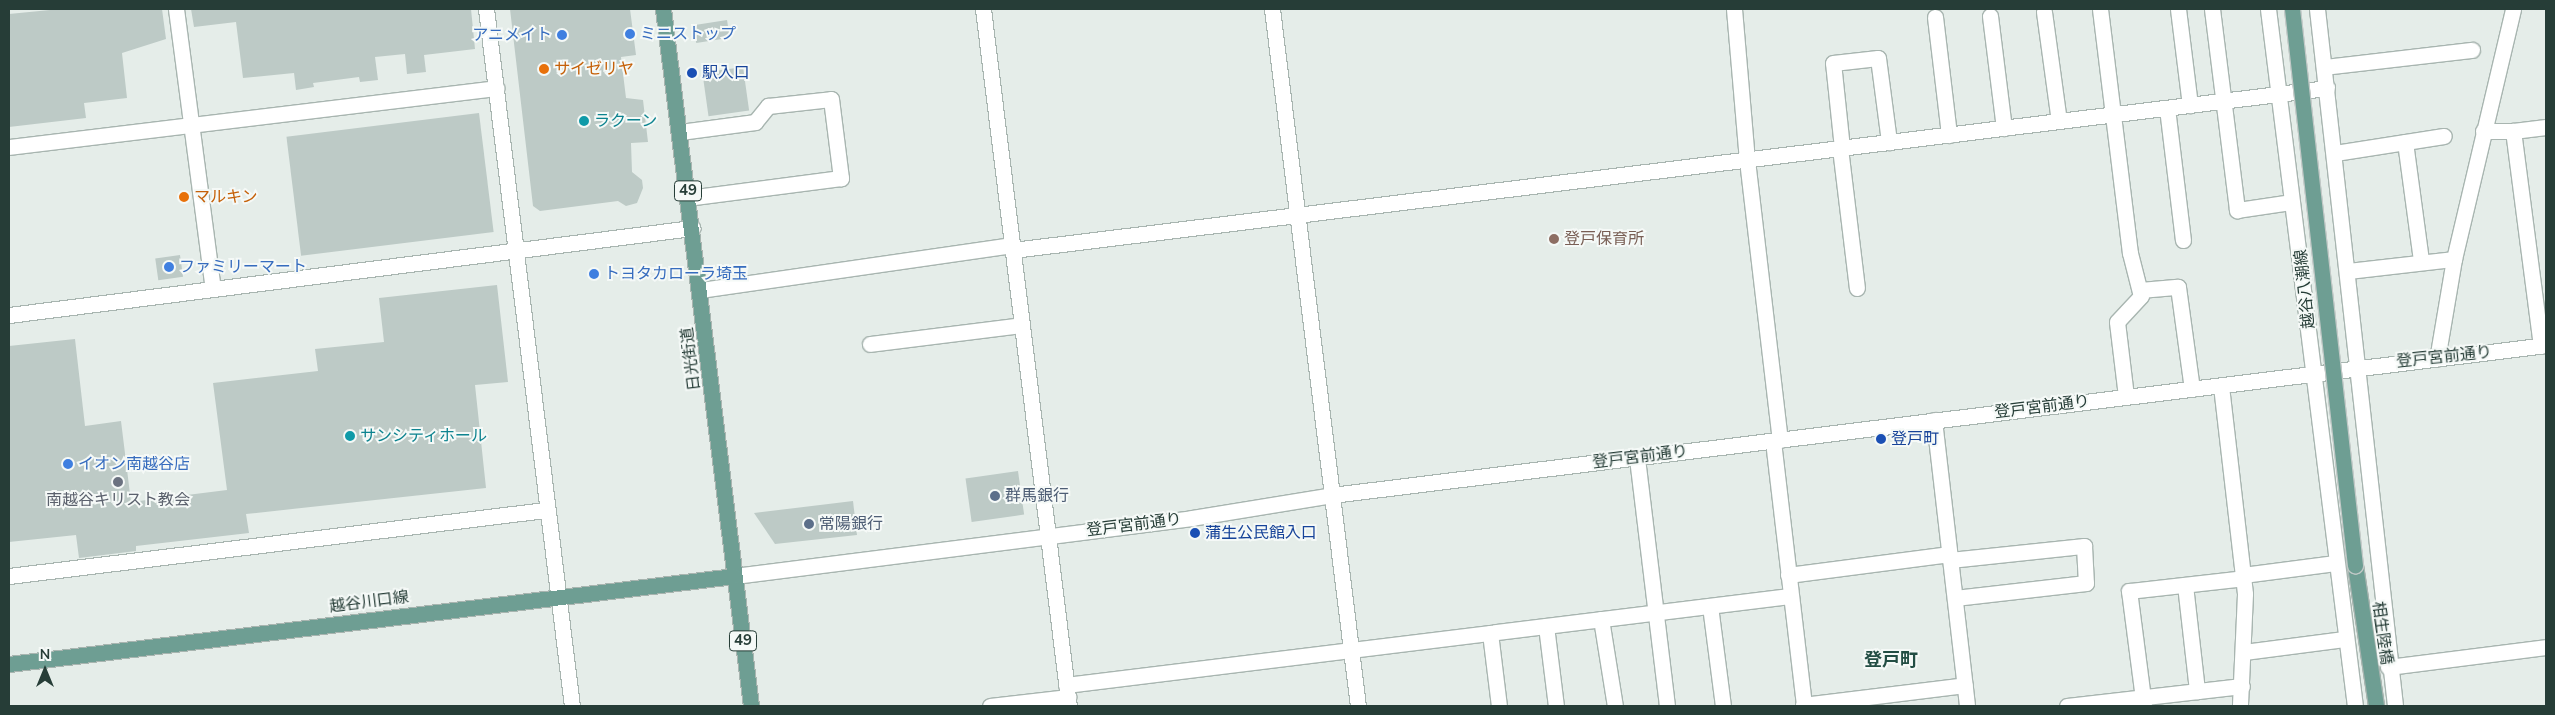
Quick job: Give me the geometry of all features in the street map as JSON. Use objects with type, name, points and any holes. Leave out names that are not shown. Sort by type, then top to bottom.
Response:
[{"type":"main road","name":"日光街道","points":[[663,9],[700,290],[751,706]]},
{"type":"main road","name":"越谷八潮線","points":[[2292,9],[2355,565]]},
{"type":"main road","name":"相生陸橋","points":[[2355,565],[2376,706]]},
{"type":"main road","name":"越谷川口線","points":[[9,664],[734,576]]},
{"type":"street","points":[[176,9],[213,289]]},
{"type":"street","points":[[486,9],[545,510],[572,706]]},
{"type":"street","points":[[983,9],[1068,696]]},
{"type":"street","points":[[1272,9],[1358,706]]},
{"type":"street","points":[[1734,9],[1790,596],[1804,706],[1965,685]]},
{"type":"street","points":[[2100,9],[2130,253],[2141,296],[2117,322],[2126,396]]},
{"type":"street","points":[[2178,9],[2190,105]]},
{"type":"street","points":[[2212,9],[2237,210],[2291,202]]},
{"type":"street","points":[[2268,9],[2334,563],[2355,706]]},
{"type":"street","points":[[2318,9],[2348,271],[2388,667],[2395,706]]},
{"type":"street","points":[[2437,359],[2454,259],[2513,9]]},
{"type":"street","points":[[2044,12],[2059,121]]},
{"type":"street","points":[[1990,16],[2004,128]]},
{"type":"street","points":[[1935,17],[1949,135]]},
{"type":"street","points":[[2324,67],[2472,50]]},
{"type":"street","points":[[1857,288],[1833,63],[1878,58],[1889,142]]},
{"type":"street","points":[[9,147],[496,88]]},
{"type":"street","points":[[700,290],[1012,247],[1297,215],[2327,88]]},
{"type":"street","points":[[680,132],[755,122],[768,106],[831,99],[841,178],[688,198]]},
{"type":"street","points":[[2167,108],[2183,240]]},
{"type":"street","points":[[2484,131],[2513,131],[2546,127]]},
{"type":"street","points":[[2513,131],[2544,345]]},
{"type":"street","points":[[2335,153],[2444,136]]},
{"type":"street","points":[[2405,142],[2421,261]]},
{"type":"street","points":[[9,315],[692,228]]},
{"type":"street","points":[[2348,271],[2421,261],[2454,259]]},
{"type":"street","points":[[2140,290],[2178,287],[2192,389]]},
{"type":"street","points":[[870,344],[1022,325]]},
{"type":"street","name":"登戸宮前通り","points":[[734,576],[1047,536],[1332,495],[2126,396],[2221,386],[2357,366],[2437,359],[2544,345]]},
{"type":"street","points":[[2221,386],[2243,576],[2244,652],[2240,706]]},
{"type":"street","points":[[1934,420],[1967,706]]},
{"type":"street","points":[[1637,458],[1667,706]]},
{"type":"street","points":[[9,576],[545,510]]},
{"type":"street","points":[[1788,575],[1950,557],[2084,546],[2086,583],[1955,598]]},
{"type":"street","points":[[2143,702],[2129,590],[2185,585],[2334,563]]},
{"type":"street","points":[[2185,585],[2197,691]]},
{"type":"street","points":[[990,706],[1068,696],[1351,650],[1790,596]]},
{"type":"street","points":[[1710,606],[1723,706]]},
{"type":"street","points":[[1601,619],[1615,706]]},
{"type":"street","points":[[1546,626],[1556,706]]},
{"type":"street","points":[[1490,633],[1499,706]]},
{"type":"street","points":[[2244,652],[2344,639]]},
{"type":"street","points":[[2388,667],[2546,647]]},
{"type":"street","points":[[2067,706],[2143,702],[2197,691],[2242,686]]},
{"type":"building","points":[[60,9],[162,9],[166,39],[122,53],[127,98],[84,103],[86,118],[9,127],[9,14]]},
{"type":"building","points":[[191,9],[471,9],[475,49],[424,55],[426,72],[407,74],[405,54],[375,57],[378,80],[360,82],[359,77],[313,83],[314,87],[296,90],[294,73],[243,78],[236,22],[194,27]]},
{"type":"building","name":"ラクーン","points":[[510,9],[630,9],[636,55],[621,57],[626,98],[643,100],[648,142],[631,143],[632,172],[642,180],[643,188],[637,203],[626,206],[618,201],[540,211],[533,206]]},
{"type":"building","points":[[727,20],[730,38],[696,43],[693,25]]},
{"type":"building","points":[[743,67],[749,111],[709,116],[702,73]]},
{"type":"building","points":[[479,113],[494,232],[301,256],[286,137]]},
{"type":"building","name":"ファミリーマート","points":[[180,255],[183,277],[158,280],[155,258]]},
{"type":"building","name":"サンシティホール","points":[[497,285],[508,382],[475,385],[486,488],[246,514],[249,533],[136,546],[136,551],[79,558],[76,535],[9,542],[9,346],[75,339],[85,426],[121,421],[131,502],[227,490],[213,383],[318,371],[315,349],[384,342],[379,298]]},
{"type":"building","name":"群馬銀行","points":[[1018,471],[1024,515],[972,522],[966,478]]},
{"type":"building","name":"常陽銀行","points":[[853,501],[857,535],[775,544],[754,513]]},
{"type":"place","name":"ミニストップ","points":[[630,34]]},
{"type":"place","name":"アニメイト","points":[[562,35]]},
{"type":"place","name":"サイゼリヤ","points":[[544,69]]},
{"type":"place","name":"駅入口","points":[[692,73]]},
{"type":"place","name":"ラクーン","points":[[584,121]]},
{"type":"place","name":"マルキン","points":[[184,197]]},
{"type":"place","name":"登戸保育所","points":[[1554,239]]},
{"type":"place","name":"ファミリーマート","points":[[169,267]]},
{"type":"place","name":"トヨタカローラ埼玉","points":[[594,274]]},
{"type":"place","name":"サンシティホール","points":[[350,436]]},
{"type":"place","name":"登戸町","points":[[1881,439]]},
{"type":"place","name":"イオン南越谷店","points":[[68,464]]},
{"type":"place","name":"南越谷キリスト教会","points":[[118,482]]},
{"type":"place","name":"群馬銀行","points":[[995,496]]},
{"type":"place","name":"常陽銀行","points":[[809,524]]},
{"type":"place","name":"蒲生公民館入口","points":[[1195,533]]},
{"type":"district","name":"登戸町","points":[[1891,660]]}]
